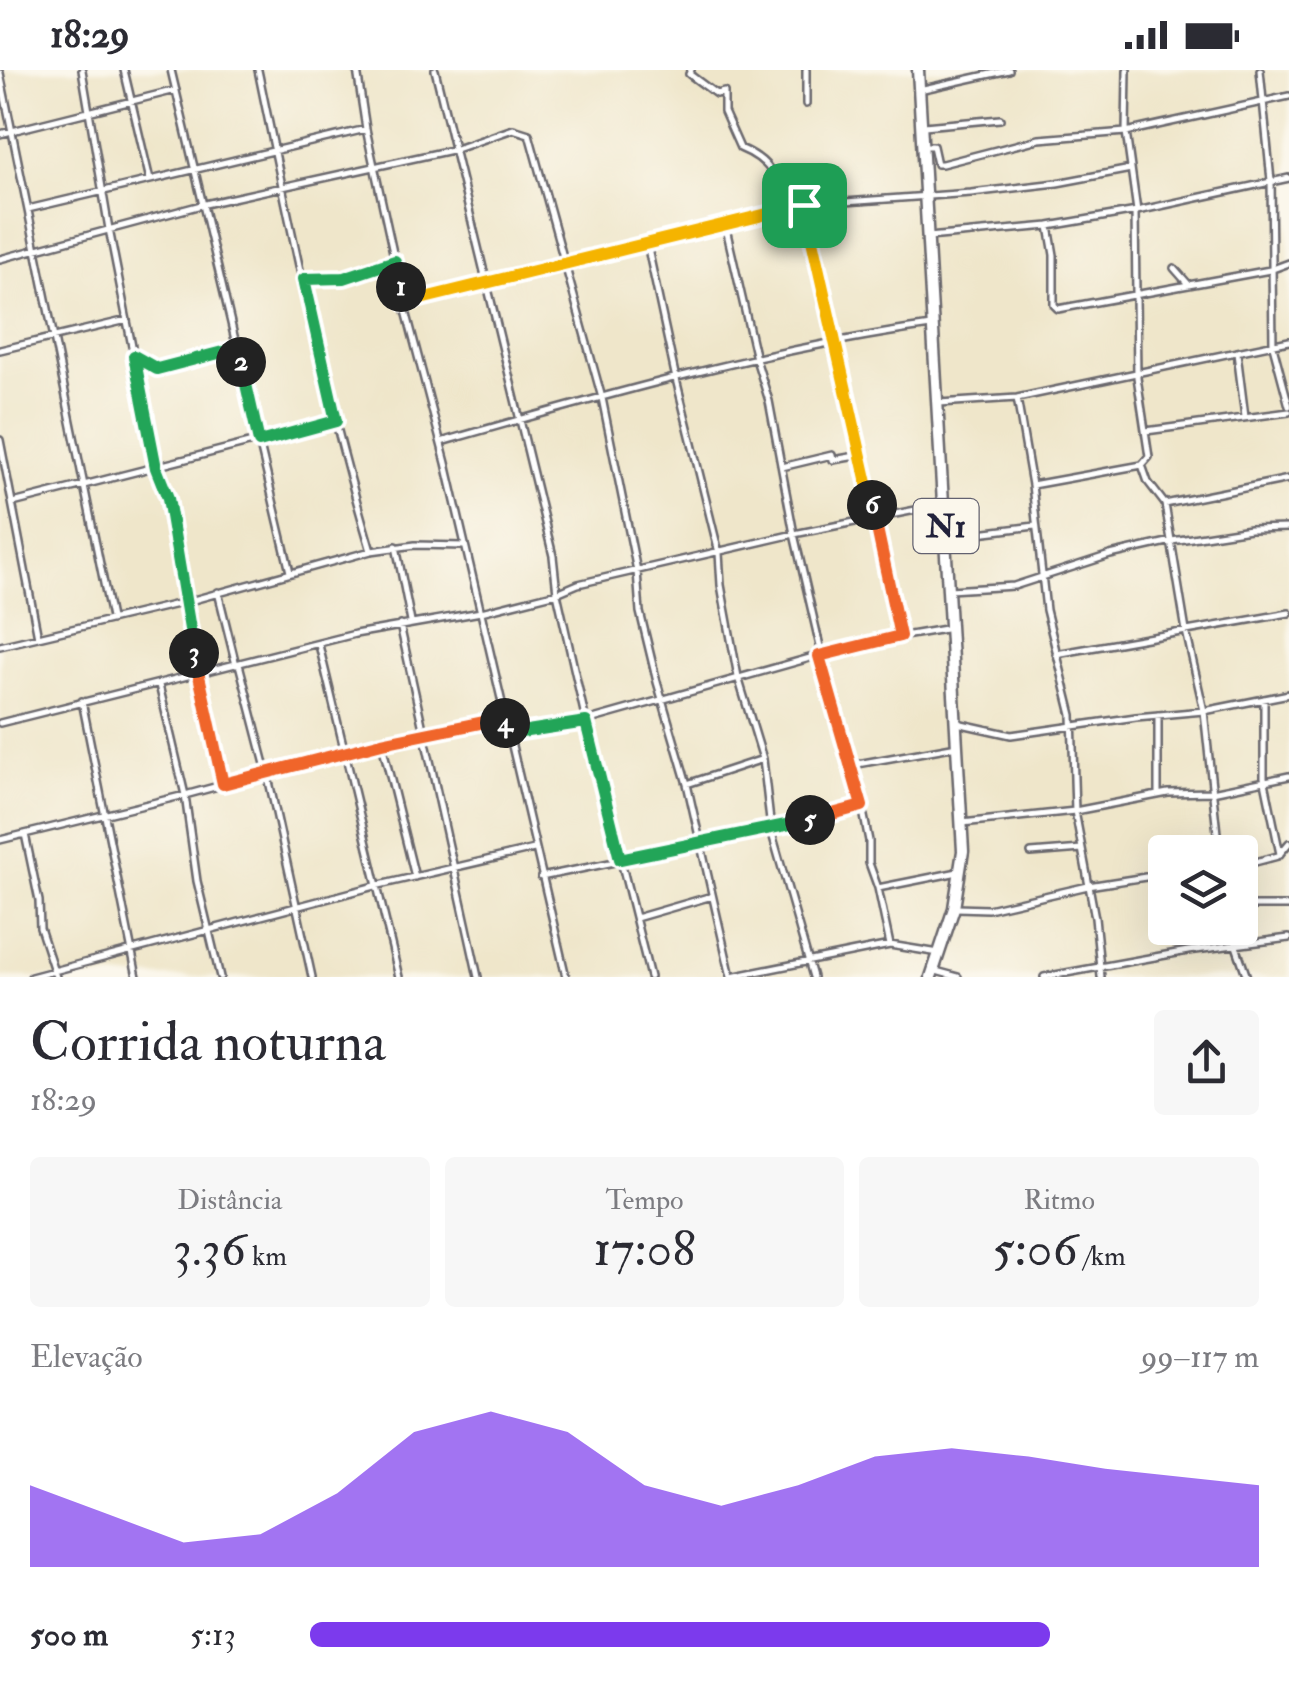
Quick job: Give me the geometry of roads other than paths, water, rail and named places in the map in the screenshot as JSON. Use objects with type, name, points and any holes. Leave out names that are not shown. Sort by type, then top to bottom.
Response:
[{"type":"highway","name":"N1","points":[[918,70],[962,823],[962,872],[932,974]]},
{"type":"street","points":[[82,70],[156,468],[168,498],[198,674],[223,784]]},
{"type":"street","points":[[124,70],[150,180]]},
{"type":"street","points":[[171,70],[290,572]]},
{"type":"street","points":[[258,70],[336,421],[371,551]]},
{"type":"street","points":[[356,70],[404,303],[441,442],[566,977]]},
{"type":"street","points":[[435,70],[553,556],[557,593],[586,722],[650,977]]},
{"type":"street","points":[[691,70],[689,74],[716,94],[724,92],[724,112],[740,148],[762,157],[778,180],[786,209]]},
{"type":"street","points":[[806,70],[806,104]]},
{"type":"street","points":[[920,90],[1009,70]]},
{"type":"street","points":[[1032,485],[1142,464],[1148,457],[1137,373],[1136,211],[1126,132],[1127,70]]},
{"type":"street","points":[[1146,431],[1289,409],[1273,346],[1271,181],[1260,70]]},
{"type":"street","points":[[0,73],[111,618]]},
{"type":"street","points":[[0,134],[176,90]]},
{"type":"street","points":[[923,146],[934,146],[937,164],[942,164],[1046,138],[1126,132],[1289,96]]},
{"type":"street","points":[[922,126],[1000,119]]},
{"type":"street","points":[[0,259],[205,204],[456,149],[513,129],[528,134],[602,398],[637,570],[640,612],[687,784],[731,977],[890,944],[938,952]]},
{"type":"street","points":[[28,209],[366,130]]},
{"type":"street","points":[[404,303],[804,205],[1056,183],[1131,169]]},
{"type":"street","points":[[928,237],[1049,226],[1289,178]]},
{"type":"street","points":[[804,205],[900,636]]},
{"type":"street","points":[[725,224],[769,401],[821,656],[862,806],[870,841],[869,863],[890,944]]},
{"type":"street","points":[[1049,226],[1055,308],[1270,270],[1289,263]]},
{"type":"street","points":[[647,244],[719,552],[738,677],[763,759],[771,830],[814,977]]},
{"type":"street","points":[[304,279],[344,278],[396,264]]},
{"type":"street","points":[[1174,268],[1189,285]]},
{"type":"street","points":[[0,350],[127,320]]},
{"type":"street","points":[[441,442],[756,359],[835,341],[934,326]]},
{"type":"street","points":[[938,403],[1018,398],[1289,341]]},
{"type":"street","points":[[134,356],[157,369],[238,348]]},
{"type":"street","points":[[1237,353],[1245,417]]},
{"type":"street","points":[[1018,398],[1048,620],[1073,725],[1075,811],[1096,918],[1101,977]]},
{"type":"street","points":[[13,503],[336,421]]},
{"type":"street","points":[[0,440],[38,636]]},
{"type":"street","points":[[782,468],[832,455],[833,460],[862,454]]},
{"type":"street","points":[[1142,464],[1148,482],[1165,504],[1204,712],[1217,835]]},
{"type":"street","points":[[1165,504],[1289,480]]},
{"type":"street","points":[[0,723],[319,643],[411,622],[481,612],[637,570],[944,505]]},
{"type":"street","points":[[946,537],[1035,526]]},
{"type":"street","points":[[949,590],[1014,586],[1110,554],[1250,529],[1289,528]]},
{"type":"street","points":[[0,646],[186,602],[371,551],[396,546],[464,546]]},
{"type":"street","points":[[396,546],[411,622]]},
{"type":"street","points":[[218,592],[268,772],[312,977]]},
{"type":"street","points":[[1056,654],[1289,613]]},
{"type":"street","points":[[400,625],[478,977]]},
{"type":"street","points":[[508,734],[586,722],[738,677],[900,636],[951,628]]},
{"type":"street","points":[[319,643],[399,977]]},
{"type":"street","points":[[158,685],[185,796],[220,977]]},
{"type":"street","points":[[957,723],[1003,736],[1204,712],[1289,694]]},
{"type":"street","points":[[1264,699],[1266,781],[1280,854]]},
{"type":"street","points":[[82,700],[136,977]]},
{"type":"street","points":[[1158,715],[1158,794]]},
{"type":"street","points":[[0,840],[185,796],[344,752],[504,718]]},
{"type":"street","points":[[382,743],[415,877]]},
{"type":"street","points":[[852,764],[958,746]]},
{"type":"street","points":[[687,784],[763,759]]},
{"type":"street","points":[[962,823],[1075,811],[1158,794],[1212,792],[1289,776]]},
{"type":"street","points":[[541,877],[771,830],[862,806]]},
{"type":"street","points":[[24,834],[39,900],[40,928],[56,975]]},
{"type":"street","points":[[1258,861],[1280,854],[1289,843]]},
{"type":"street","points":[[31,977],[56,975],[130,950],[534,849]]},
{"type":"street","points":[[1031,853],[1082,849]]},
{"type":"street","points":[[878,888],[962,872]]},
{"type":"street","points":[[954,908],[988,909],[1148,877]]},
{"type":"street","points":[[636,918],[712,896]]},
{"type":"street","points":[[1258,906],[1289,906]]},
{"type":"street","points":[[1044,977],[1188,950],[1289,938]]},
{"type":"street","points":[[1236,946],[1247,977]]},
{"type":"street","points":[[932,974],[958,977]]}]
